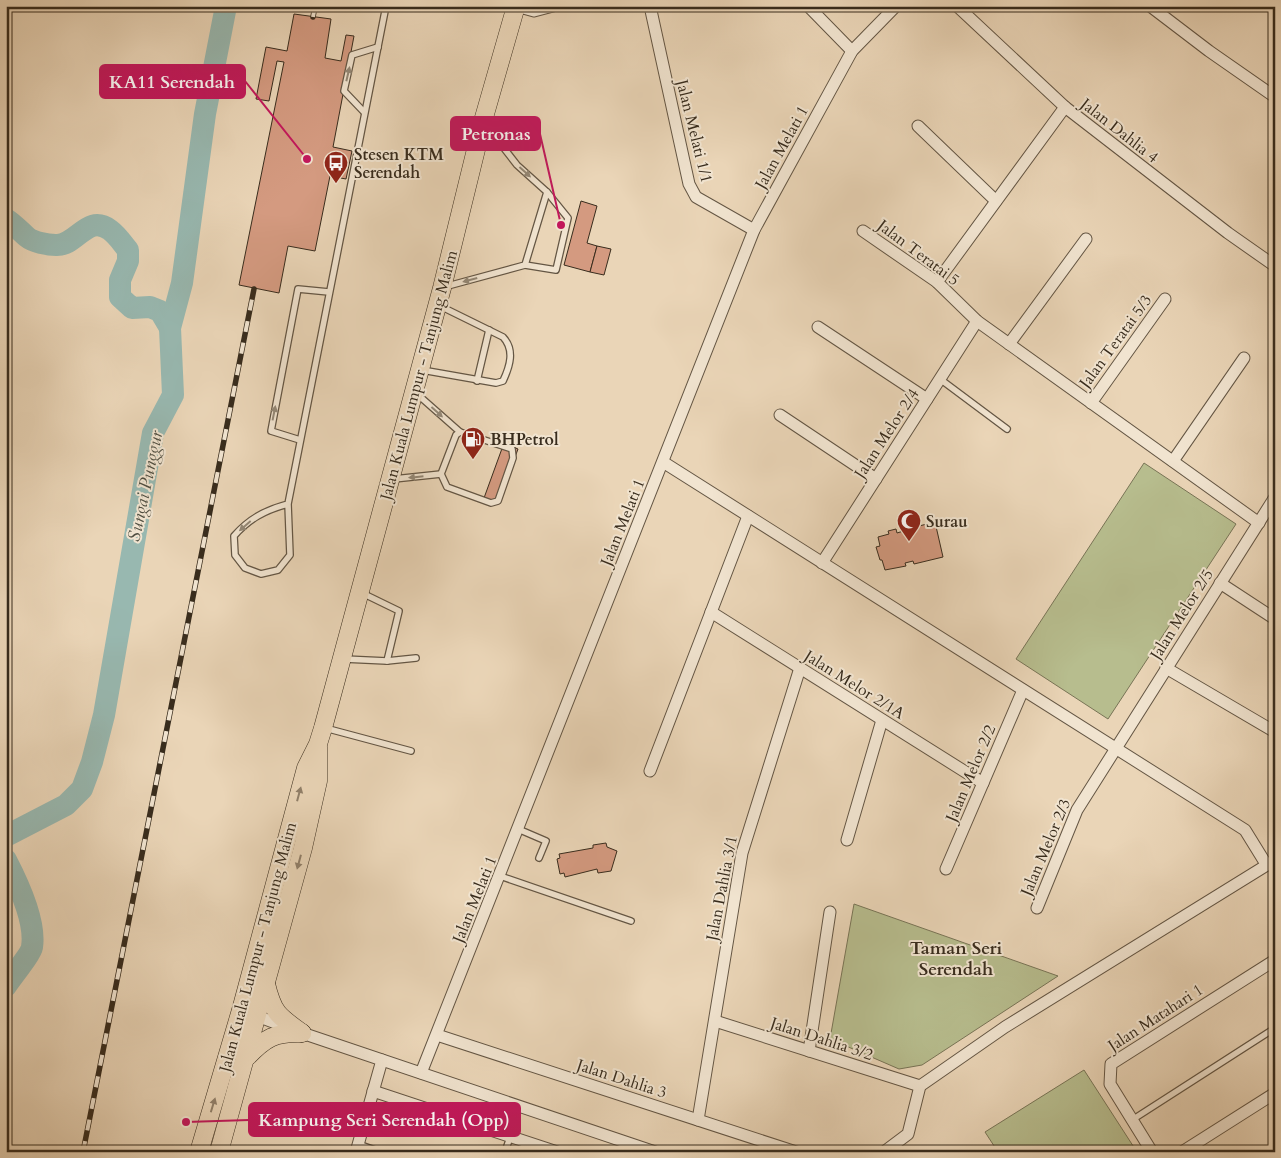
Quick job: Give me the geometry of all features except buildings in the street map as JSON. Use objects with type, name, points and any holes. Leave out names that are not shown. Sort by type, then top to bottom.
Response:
[{"type":"main road","name":"Jalan Kuala Lumpur - Tanjung Malim","points":[[199,1152],[249,1013],[306,768],[321,736],[442,288],[483,121],[516,6]]},
{"type":"main road","name":"Jalan Kuala Lumpur - Tanjung Malim","points":[[219,1152],[244,1060],[249,1013],[266,983],[304,848],[318,781],[321,736]]},
{"type":"main road","points":[[266,983],[271,1003],[278,1015],[302,1033]]},
{"type":"main road","points":[[244,1060],[259,1044],[271,1037],[286,1032],[302,1033]]},
{"type":"street","points":[[516,6],[534,11],[553,6]]},
{"type":"street","name":"Jalan Melati 1/1","points":[[650,6],[689,184],[696,197],[754,230]]},
{"type":"street","points":[[808,6],[852,50]]},
{"type":"street","name":"Jalan Melati 1","points":[[421,1073],[754,230],[852,50],[896,6]]},
{"type":"street","name":"Jalan Dahlia 4","points":[[957,6],[1065,107],[1228,233],[1275,266]]},
{"type":"street","points":[[1150,6],[1209,52],[1275,97]]},
{"type":"street","points":[[937,282],[1065,107]]},
{"type":"street","points":[[918,126],[996,202]]},
{"type":"street","name":"Jalan Teratai 5","points":[[863,231],[937,282],[977,321],[1258,522]]},
{"type":"street","points":[[1009,344],[1086,239]]},
{"type":"street","name":"Jalan Teratai 5/3","points":[[1091,402],[1165,299]]},
{"type":"street","name":"Jalan Melor 2/4","points":[[822,563],[977,321]]},
{"type":"street","points":[[818,327],[927,399]]},
{"type":"street","points":[[1173,461],[1244,358]]},
{"type":"street","points":[[780,414],[876,478]]},
{"type":"street","points":[[663,462],[1245,830],[1271,862],[1005,1027],[920,1086],[908,1134],[884,1152]]},
{"type":"street","name":"Jalan Melor 2/5","points":[[1116,748],[1275,497]]},
{"type":"street","points":[[650,771],[748,516]]},
{"type":"street","points":[[1220,583],[1275,619]]},
{"type":"street","name":"Jalan Melor 2/1A","points":[[711,612],[983,783]]},
{"type":"street","name":"Jalan Dahlia 3/1","points":[[698,1120],[742,854],[800,668]]},
{"type":"street","points":[[1166,668],[1275,732]]},
{"type":"street","name":"Jalan Melor 2/2","points":[[946,868],[1023,690]]},
{"type":"street","points":[[847,840],[882,720]]},
{"type":"street","name":"Jalan Melor 2/3","points":[[1036,908],[1077,810],[1116,748]]},
{"type":"street","points":[[809,1051],[830,912]]},
{"type":"street","name":"Jalan Matahari 1","points":[[1152,1152],[1110,1084],[1111,1064],[1275,960]]},
{"type":"street","points":[[249,1013],[627,1147],[655,1152]]},
{"type":"street","name":"Jalan Dahlia 3/2","points":[[715,1020],[920,1086]]},
{"type":"street","name":"Jalan Dahlia 3","points":[[437,1034],[796,1152]]},
{"type":"street","points":[[357,1148],[382,1060]]},
{"type":"street","points":[[373,1091],[557,1152]]},
{"type":"street","points":[[1189,1151],[1275,1093]]},
{"type":"lane","points":[[288,504],[274,508],[246,523],[234,536],[235,555],[245,568],[261,574],[278,570],[290,555],[288,504],[386,6]]},
{"type":"lane","points":[[364,112],[344,91],[352,55],[378,47]]},
{"type":"lane","points":[[442,288],[525,265],[556,270],[568,218],[547,192],[517,165],[483,121]]},
{"type":"lane","points":[[525,265],[547,192]]},
{"type":"lane","points":[[300,440],[271,431],[298,289],[329,292]]},
{"type":"lane","points":[[420,369],[496,383],[502,381],[507,373],[511,352],[510,344],[503,337],[437,305]]},
{"type":"lane","points":[[476,380],[490,330]]},
{"type":"lane","points":[[940,378],[1007,429]]},
{"type":"lane","points":[[414,391],[460,432],[512,449],[513,458],[498,501],[492,503],[447,487],[441,474],[456,435],[460,432]]},
{"type":"lane","points":[[390,479],[441,474]]},
{"type":"lane","points":[[360,592],[400,611],[387,661]]},
{"type":"lane","points":[[342,658],[387,661],[416,658]]},
{"type":"lane","points":[[321,736],[411,751]]},
{"type":"lane","points":[[518,829],[546,841],[539,858]]},
{"type":"lane","points":[[500,876],[631,921]]},
{"type":"lane","points":[[1132,1120],[1275,1028]]},
{"type":"lane","points":[[505,1152],[510,1136]]},
{"type":"lane","points":[[357,1148],[381,1152]]},
{"type":"green space","points":[[1144,463],[1236,524],[1108,719],[1016,659]]},
{"type":"green space","points":[[854,904],[1058,976],[922,1065],[899,1069],[830,1039]]},
{"type":"green space","points":[[1084,1070],[1137,1152],[998,1152],[985,1132]]},
{"type":"waterway","name":"Sungai Punggur","points":[[6,836],[66,805],[82,789],[92,762],[104,715],[153,433],[173,395],[170,328],[182,283],[205,114],[226,6]]},
{"type":"waterway","points":[[6,219],[30,239],[36,242],[56,245],[70,241],[95,225],[110,230],[128,250],[128,261],[120,280],[120,297],[132,308],[150,307],[160,311],[170,328]]},
{"type":"waterway","name":"Sungai Punggur","points":[[6,860],[25,903],[33,937],[31,950],[6,986]]},
{"type":"railway","points":[[313,17],[315,6]]},
{"type":"railway","points":[[83,1152],[254,289]]},
{"type":"place","name":"KA11 Serendah","points":[[307,159]]},
{"type":"place","name":"Stesen KTM Serendah","points":[[336,184]]},
{"type":"place","name":"Petronas","points":[[561,225]]},
{"type":"place","name":"BHPetrol","points":[[473,460]]},
{"type":"place","name":"Surau","points":[[909,542]]},
{"type":"place","name":"Kampung Seri Serendah (Opp)","points":[[186,1122]]},
{"type":"district","name":"Taman Seri Serendah","points":[[956,958]]}]
